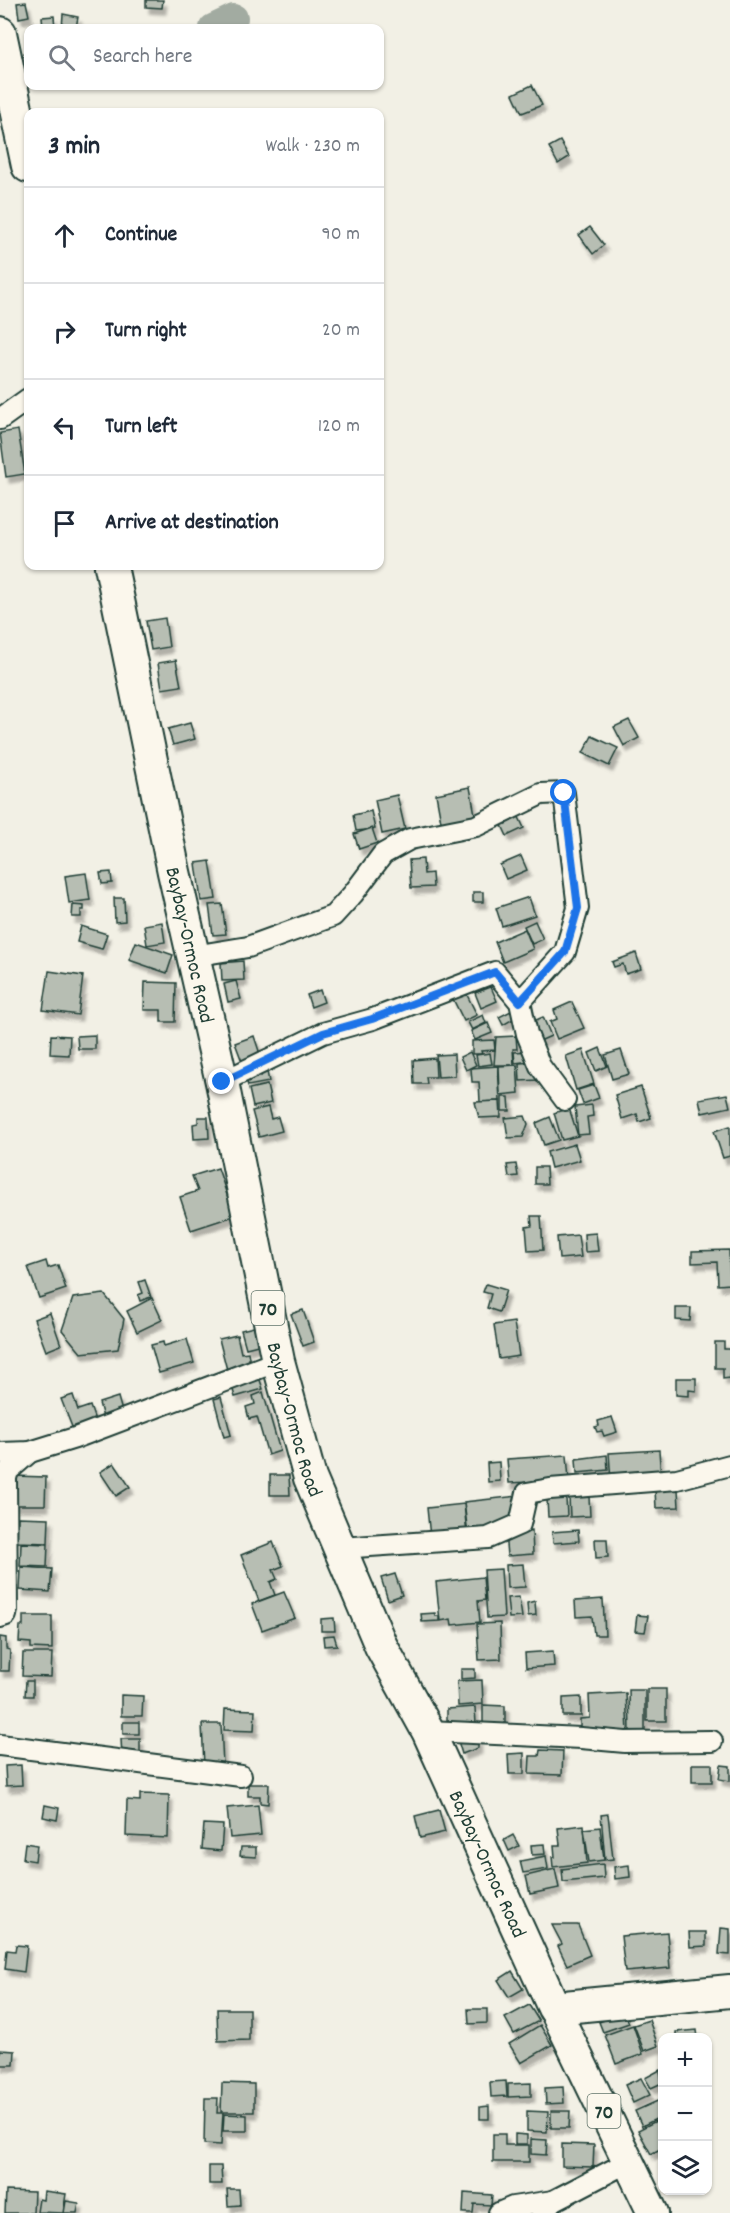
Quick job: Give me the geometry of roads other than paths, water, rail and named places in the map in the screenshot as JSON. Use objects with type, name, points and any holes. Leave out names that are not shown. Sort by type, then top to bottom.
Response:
[{"type":"highway","points":[[2,41],[24,147]]},
{"type":"highway","name":"Baybay-Ormoc Road","points":[[112,570],[174,872],[222,1082],[278,1361],[310,1478],[381,1646],[428,1731],[554,2008]]},
{"type":"highway","points":[[554,2008],[730,1991]]},
{"type":"main road","name":"Baybay-Ormoc Road","points":[[554,2008],[653,2213]]},
{"type":"street","points":[[0,419],[24,402]]},
{"type":"street","points":[[193,956],[248,947],[333,916],[353,894],[382,854],[410,839],[476,825],[541,794],[564,793],[578,908],[565,952],[520,1002]]},
{"type":"street","points":[[222,1082],[323,1033],[372,1019],[495,972],[520,1002],[527,1034],[540,1066],[565,1100]]},
{"type":"street","points":[[0,1454],[30,1452],[75,1438],[278,1361]]},
{"type":"street","points":[[0,1617],[6,1615],[7,1610],[6,1478],[9,1471],[30,1452]]},
{"type":"street","points":[[340,1548],[488,1538],[520,1524],[527,1493],[550,1489],[677,1479],[730,1465]]},
{"type":"street","points":[[428,1731],[625,1742],[712,1742]]},
{"type":"street","points":[[0,1745],[241,1776]]},
{"type":"street","points":[[499,2213],[513,2207],[548,2207],[628,2162]]},
{"type":"waterway","points":[[221,24],[234,18]]}]
